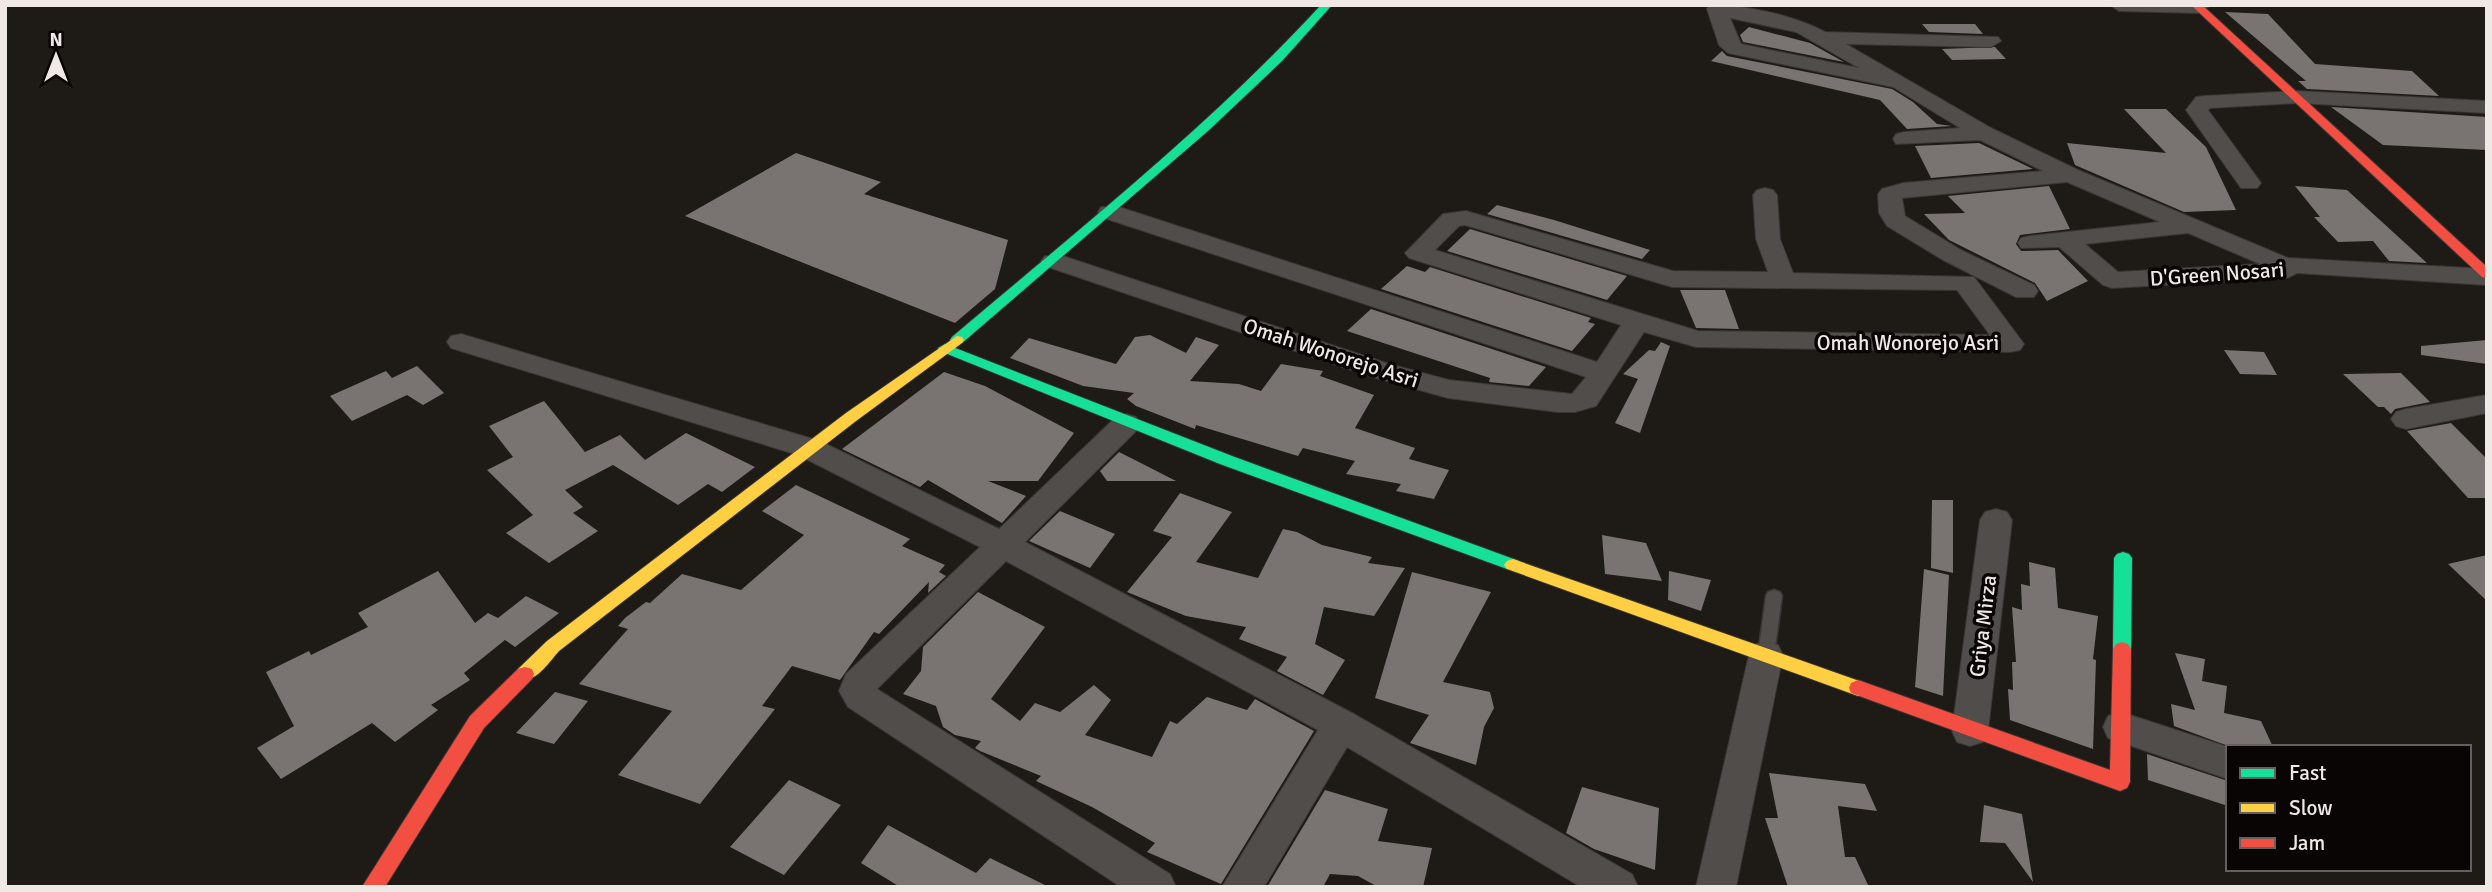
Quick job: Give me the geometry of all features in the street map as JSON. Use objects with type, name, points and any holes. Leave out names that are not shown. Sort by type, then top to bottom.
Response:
[{"type":"street","points":[[373,887],[477,722],[553,646],[809,448],[945,348],[1054,261],[1250,85],[1327,5]]},
{"type":"street","points":[[2119,5],[2197,6],[2487,276]]},
{"type":"street","name":"D'Green Nosari","points":[[1900,82],[1735,49],[1729,44],[1717,9],[1802,28],[1900,82],[1983,133],[2070,174],[2275,262],[2305,269]]},
{"type":"street","name":"D'Green Nosari","points":[[1823,38],[1991,41]]},
{"type":"street","points":[[2249,183],[2200,114],[2199,104],[2217,100],[2297,97],[2487,107]]},
{"type":"street","name":"D'Green Nosari","points":[[1904,139],[1983,133]]},
{"type":"street","name":"D'Green Nosari","points":[[2025,291],[1952,255],[1896,221],[1891,213],[1890,194],[1903,190],[2070,174]]},
{"type":"street","points":[[1765,195],[1768,239],[1784,282]]},
{"type":"street","points":[[1110,212],[1603,373]]},
{"type":"street","name":"Omah Wonorejo Asri","points":[[1466,218],[1648,272],[1692,280],[1784,282],[1965,282],[2010,344],[1696,340],[1418,253],[1452,219],[1466,218]]},
{"type":"street","name":"D'Green Nosari","points":[[2030,243],[2192,226]]},
{"type":"street","name":"D'Green Nosari","points":[[2064,239],[2112,280],[2305,269]]},
{"type":"street","name":"Omah Wonorejo Asri","points":[[1054,261],[1366,366],[1448,389],[1575,403],[1586,399],[1603,373],[1648,272]]},
{"type":"street","points":[[2305,269],[2487,276]]},
{"type":"street","points":[[461,342],[809,448],[1000,543],[1340,725],[1618,887]]},
{"type":"street","points":[[945,348],[1126,424],[1970,731],[2120,782],[2123,558]]},
{"type":"street","points":[[2406,419],[2487,404]]},
{"type":"street","points":[[1126,424],[1000,543],[859,684],[857,691],[861,697],[1156,887]]},
{"type":"street","name":"Griya Mirza","points":[[1970,731],[1996,520]]},
{"type":"street","points":[[1716,887],[1766,655]]},
{"type":"street","points":[[1242,887],[1340,725]]},
{"type":"street","points":[[2121,727],[2226,761]]},
{"type":"lane","points":[[1766,655],[1774,596]]},
{"type":"building","points":[[2225,12],[2268,14],[2315,64],[2412,71],[2439,96],[2307,89],[2298,81],[2306,81]]},
{"type":"building","points":[[1922,24],[1975,24],[1983,34],[1929,32]]},
{"type":"building","points":[[1749,27],[1810,43],[1844,62],[1743,42],[1740,35]]},
{"type":"building","points":[[1995,47],[2006,59],[1952,60],[1942,49]]},
{"type":"building","points":[[1722,51],[1727,56],[1892,89],[1913,102],[1937,124],[1952,126],[1907,129],[1880,100],[1711,61]]},
{"type":"building","points":[[2331,107],[2487,117],[2487,150],[2383,145]]},
{"type":"building","points":[[2124,109],[2166,109],[2206,147],[2236,210],[2184,212],[2075,165],[2067,143],[2166,153]]},
{"type":"building","points":[[1979,143],[2033,169],[1931,178],[1915,146]]},
{"type":"building","points":[[796,153],[881,182],[864,194],[1008,240],[995,289],[955,323],[685,216]]},
{"type":"building","points":[[2049,186],[2070,229],[2020,235],[2016,244],[2021,251],[2058,250],[2088,281],[2047,301],[2035,283],[1949,240],[1924,214],[1965,213],[1948,196]]},
{"type":"building","points":[[2295,186],[2347,190],[2427,263],[2389,261],[2373,241],[2338,242],[2314,217],[2320,217]]},
{"type":"building","points":[[1497,205],[1650,250],[1642,259],[1487,214]]},
{"type":"building","points":[[1470,229],[1627,276],[1607,300],[1447,251]]},
{"type":"building","points":[[1407,266],[1425,272],[1430,267],[1591,318],[1588,322],[1595,324],[1572,351],[1381,289]]},
{"type":"building","points":[[1680,290],[1725,290],[1739,329],[1696,328]]},
{"type":"building","points":[[1371,309],[1546,367],[1529,386],[1489,382],[1490,378],[1347,331]]},
{"type":"building","points":[[1150,335],[1186,353],[1196,337],[1219,345],[1190,381],[1239,384],[1261,391],[1281,364],[1323,371],[1320,376],[1374,395],[1355,428],[1415,448],[1409,459],[1449,470],[1434,499],[1396,491],[1401,484],[1346,474],[1355,461],[1303,448],[1298,456],[1196,425],[1195,429],[1136,406],[1127,399],[1134,393],[1083,386],[1010,358],[1029,338],[1116,364],[1135,337]]},
{"type":"building","points":[[2487,340],[2487,364],[2421,355],[2421,346]]},
{"type":"building","points":[[1661,342],[1670,346],[1640,433],[1615,423],[1638,379],[1623,374],[1649,350],[1655,351]]},
{"type":"building","points":[[2224,350],[2264,352],[2277,375],[2240,374]]},
{"type":"building","points":[[417,366],[444,393],[423,405],[407,395],[352,421],[330,396],[386,371],[392,378]]},
{"type":"building","points":[[944,372],[985,386],[1074,433],[1038,481],[988,481],[1026,496],[1002,523],[928,480],[920,487],[842,449]]},
{"type":"building","points":[[2401,373],[2430,402],[2395,409],[2391,414],[2384,407],[2378,407],[2343,374]]},
{"type":"building","points":[[544,401],[585,452],[620,435],[645,460],[686,433],[755,467],[722,492],[708,484],[678,505],[613,465],[565,490],[583,507],[573,513],[598,531],[549,563],[506,533],[533,515],[487,470],[513,457],[489,426]]},
{"type":"building","points":[[2451,423],[2487,459],[2487,498],[2468,498],[2407,431]]},
{"type":"building","points":[[1119,452],[1176,481],[1107,481],[1100,471]]},
{"type":"building","points":[[796,485],[910,539],[902,546],[945,565],[939,572],[946,576],[928,593],[929,582],[879,634],[874,632],[840,680],[792,666],[762,706],[775,709],[700,804],[618,775],[672,711],[579,684],[628,629],[618,626],[625,618],[646,602],[650,603],[682,574],[741,590],[804,535],[762,511]]},
{"type":"building","points":[[1180,493],[1232,512],[1196,562],[1258,578],[1283,529],[1297,532],[1322,545],[1372,557],[1368,563],[1405,568],[1374,616],[1324,607],[1315,644],[1345,660],[1323,695],[1277,671],[1287,657],[1239,639],[1246,627],[1186,616],[1127,592],[1172,537],[1153,531]]},
{"type":"building","points":[[1932,500],[1953,500],[1953,573],[1931,568]]},
{"type":"building","points":[[1060,511],[1115,534],[1090,568],[1029,541]]},
{"type":"building","points":[[1602,535],[1646,543],[1662,581],[1605,574]]},
{"type":"building","points":[[2487,555],[2487,601],[2448,564]]},
{"type":"building","points":[[2029,562],[2055,568],[2058,608],[2098,616],[2093,659],[2096,660],[2093,749],[2010,720],[2008,689],[2013,690],[2012,662],[2016,662],[2012,607],[2022,610],[2021,584],[2030,586]]},
{"type":"building","points":[[1924,569],[1949,575],[1943,696],[1915,687]]},
{"type":"building","points":[[438,571],[475,623],[488,613],[498,618],[526,596],[559,613],[515,647],[505,640],[464,673],[470,680],[431,705],[438,710],[395,742],[372,723],[281,779],[257,748],[294,726],[266,672],[309,651],[311,655],[368,627],[358,613]]},
{"type":"building","points":[[1669,571],[1711,580],[1701,611],[1668,600]]},
{"type":"building","points":[[1412,572],[1491,592],[1443,682],[1490,692],[1494,708],[1484,727],[1476,765],[1410,743],[1429,715],[1375,698]]},
{"type":"building","points":[[978,592],[1045,627],[991,699],[1020,721],[1035,703],[1060,712],[1094,685],[1111,700],[1085,735],[1152,757],[1170,721],[1177,724],[1207,697],[1247,710],[1255,699],[1314,731],[1221,884],[1147,852],[1155,843],[1092,807],[1036,781],[1041,776],[980,751],[975,748],[981,741],[955,735],[943,727],[936,706],[903,694],[921,671],[923,647]]},
{"type":"building","points":[[2175,653],[2205,659],[2202,681],[2227,686],[2224,713],[2261,721],[2272,745],[2226,745],[2174,726],[2171,704],[2195,710]]},
{"type":"building","points":[[555,692],[588,701],[554,744],[516,733]]},
{"type":"building","points":[[2147,754],[2226,780],[2226,805],[2148,780]]},
{"type":"building","points":[[1769,773],[1865,784],[1877,811],[1838,806],[1845,857],[1855,857],[1869,887],[1788,887],[1765,818],[1778,818]]},
{"type":"building","points":[[789,780],[841,805],[784,875],[730,847]]},
{"type":"building","points":[[1582,787],[1659,808],[1655,870],[1594,849],[1566,833]]},
{"type":"building","points":[[1325,790],[1388,809],[1378,841],[1432,848],[1423,887],[1378,887],[1358,876],[1330,874],[1323,887],[1267,887]]},
{"type":"building","points":[[1984,805],[2022,814],[2033,882],[2005,843],[1980,842]]},
{"type":"building","points":[[888,825],[976,873],[990,858],[1049,887],[900,887],[861,863]]},
{"type":"traffic: fast","points":[[957,340],[1205,128],[1278,59],[1327,5]]},
{"type":"traffic: fast","points":[[945,348],[1226,460],[1513,565]]},
{"type":"traffic: fast","points":[[2122,649],[2123,558]]},
{"type":"traffic: slow","points":[[525,674],[553,646],[851,417],[957,340]]},
{"type":"traffic: slow","points":[[1513,565],[1858,688]]},
{"type":"traffic: jam","points":[[2196,5],[2487,274]]},
{"type":"traffic: jam","points":[[1858,688],[2120,782],[2122,649]]},
{"type":"traffic: jam","points":[[373,887],[477,722],[525,674]]}]
